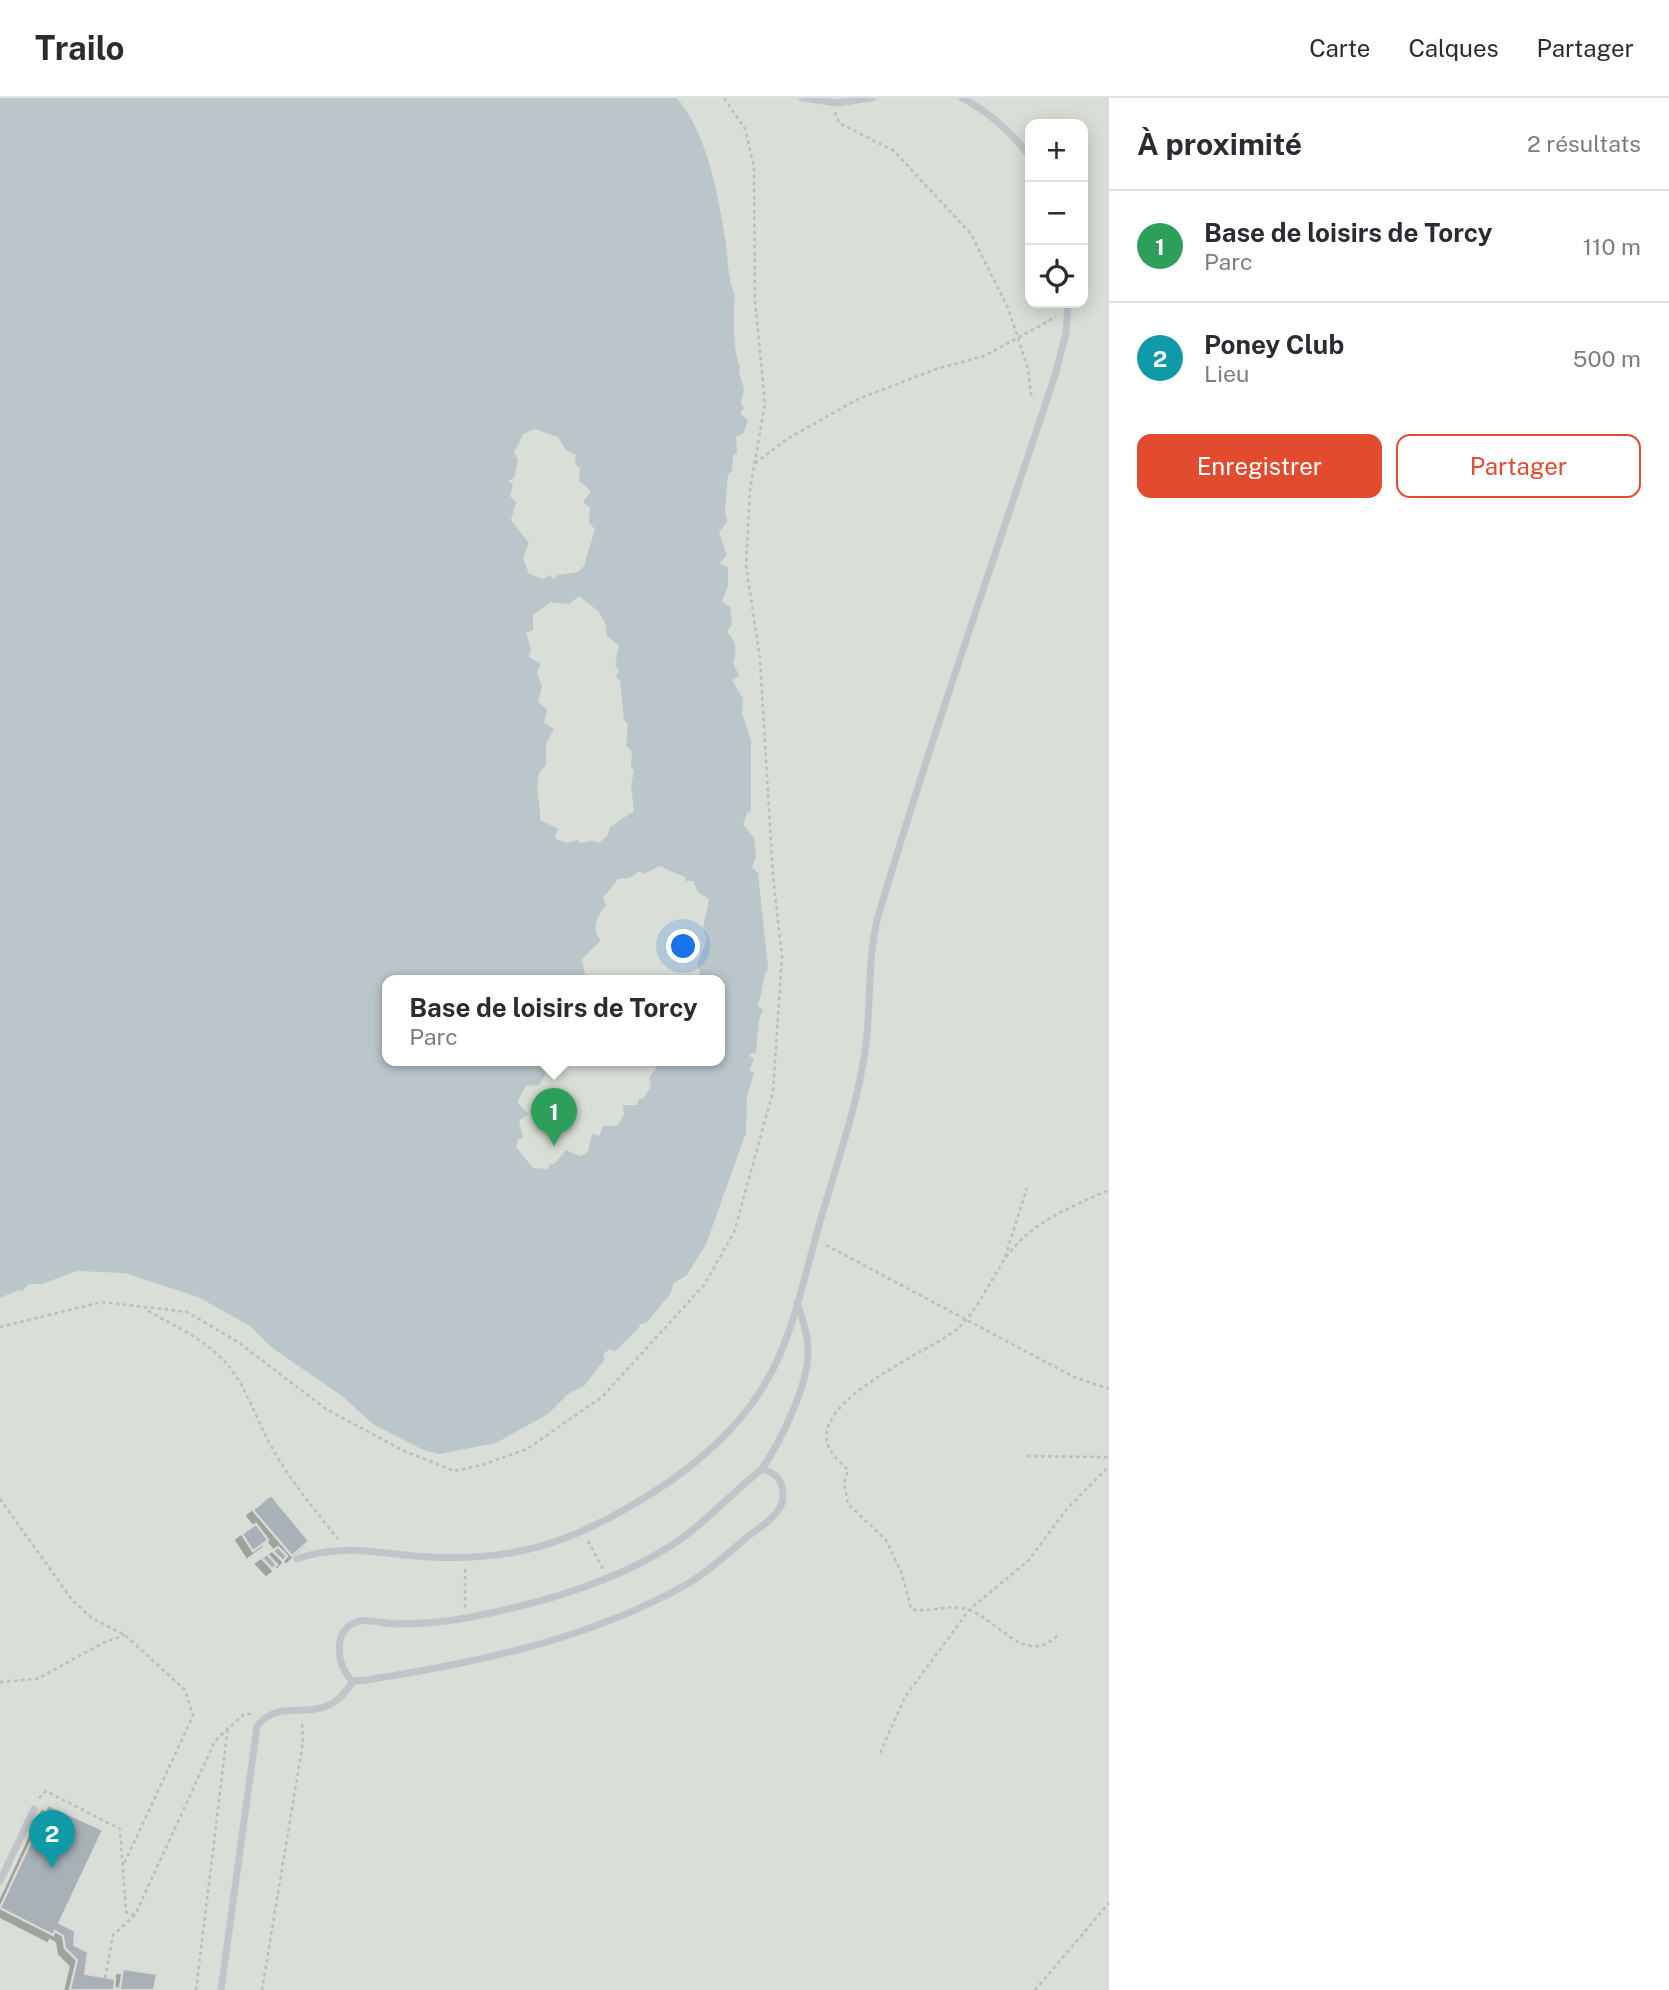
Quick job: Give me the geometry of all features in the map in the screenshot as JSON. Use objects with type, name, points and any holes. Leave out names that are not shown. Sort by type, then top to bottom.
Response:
[{"type":"lane","points":[[806,99],[832,103],[872,98]]},
{"type":"lane","points":[[962,98],[979,107],[1018,140],[1025,150]]},
{"type":"lane","points":[[297,1559],[318,1550],[346,1549],[465,1558],[531,1552],[583,1532],[636,1503],[683,1471],[744,1414],[764,1386],[775,1364],[797,1301],[861,1078],[878,915],[1045,403],[1066,333],[1068,308]]},
{"type":"lane","points":[[353,1681],[343,1674],[339,1663],[341,1638],[350,1626],[360,1621],[397,1624],[465,1618],[607,1577],[670,1546],[699,1525],[762,1469],[789,1422],[808,1357],[807,1334],[797,1301]]},
{"type":"lane","points":[[221,1990],[253,1745],[257,1726],[266,1714],[282,1710],[319,1710],[334,1704],[353,1681],[492,1658],[601,1622],[689,1583],[778,1512],[784,1499],[781,1482],[774,1472],[762,1469]]},
{"type":"lane","points":[[0,1881],[34,1809]]},
{"type":"path","points":[[0,1327],[102,1302],[187,1312],[238,1342],[326,1409],[402,1450],[454,1471],[482,1465],[527,1449],[602,1398],[704,1285],[734,1232],[774,1092],[782,956],[773,876],[760,659],[746,565],[750,490],[763,427],[765,390],[755,302],[754,167],[745,129],[724,98]]},
{"type":"path","points":[[832,103],[839,122],[894,151],[971,233],[1008,308],[1028,369],[1031,394],[1045,403]]},
{"type":"path","points":[[755,463],[787,439],[858,399],[936,369],[984,356],[1066,308]]},
{"type":"path","points":[[1004,1260],[1027,1188]]},
{"type":"path","points":[[1058,1636],[1044,1647],[1029,1647],[969,1610],[911,1609],[902,1574],[886,1540],[848,1504],[844,1483],[848,1470],[828,1447],[826,1437],[833,1419],[862,1388],[884,1371],[958,1329],[1004,1260],[1035,1227],[1109,1190]]},
{"type":"path","points":[[815,1239],[1074,1377],[1109,1389]]},
{"type":"path","points":[[145,1309],[200,1340],[226,1363],[244,1388],[269,1442],[296,1488],[346,1549]]},
{"type":"path","points":[[1027,1456],[1109,1457]]},
{"type":"path","points":[[880,1753],[905,1697],[969,1610],[1028,1560],[1066,1510],[1109,1466]]},
{"type":"path","points":[[0,1499],[73,1601],[92,1618],[125,1635],[186,1690],[193,1716],[123,1866]]},
{"type":"path","points":[[583,1532],[607,1577]]},
{"type":"path","points":[[465,1558],[465,1618]]},
{"type":"path","points":[[0,1682],[37,1679],[103,1643],[125,1635]]},
{"type":"path","points":[[262,1990],[303,1742],[301,1712]]},
{"type":"path","points":[[104,1978],[113,1936],[135,1915],[215,1741],[228,1726],[244,1714],[266,1714]]},
{"type":"path","points":[[196,1990],[228,1726]]},
{"type":"path","points":[[34,1809],[39,1796],[46,1791],[120,1829],[126,1912],[135,1915]]},
{"type":"path","points":[[1035,1990],[1109,1903]]},
{"type":"shaded area","points":[[0,98],[1109,98],[1109,1990],[0,1990]]},
{"type":"shaded area","points":[[0,98],[677,98],[696,127],[703,144],[718,198],[730,281],[735,296],[735,342],[744,389],[741,403],[744,408],[740,413],[748,420],[743,434],[736,437],[737,453],[733,456],[732,471],[728,474],[725,510],[727,522],[719,532],[727,555],[719,564],[728,567],[728,586],[722,601],[730,607],[732,624],[727,632],[735,646],[733,662],[739,676],[732,680],[743,699],[742,713],[751,740],[751,811],[747,813],[743,824],[754,838],[756,857],[752,867],[758,873],[768,968],[757,1005],[763,1010],[759,1020],[756,1052],[749,1055],[754,1060],[749,1070],[754,1073],[747,1097],[746,1133],[706,1244],[687,1275],[674,1283],[670,1294],[646,1323],[640,1324],[615,1351],[610,1349],[603,1354],[605,1359],[585,1385],[568,1394],[548,1414],[496,1443],[439,1454],[423,1450],[373,1424],[342,1396],[271,1347],[250,1326],[198,1297],[125,1273],[77,1271],[42,1284],[29,1284],[22,1291],[0,1298]],"holes":[[[534,429],[558,437],[566,450],[576,455],[575,464],[580,468],[579,481],[591,491],[583,502],[590,508],[589,523],[595,529],[584,566],[578,572],[558,575],[554,579],[550,575],[543,579],[529,574],[523,558],[529,543],[511,520],[516,502],[510,496],[513,485],[508,481],[514,478],[518,460],[514,453],[523,434]],[[579,596],[598,611],[605,623],[607,636],[619,646],[615,665],[619,670],[616,676],[620,681],[624,720],[628,724],[626,746],[632,751],[631,766],[634,771],[631,785],[634,811],[610,827],[608,835],[599,843],[580,843],[578,840],[567,843],[556,839],[555,834],[559,829],[540,820],[539,776],[546,766],[546,744],[554,729],[544,723],[547,709],[538,702],[542,687],[537,672],[541,664],[529,657],[531,649],[526,633],[533,630],[533,615],[551,602],[569,604]]]},
{"type":"building","points":[[271,1495],[309,1541],[292,1556],[253,1510]]},
{"type":"building","points":[[256,1524],[268,1540],[253,1551],[242,1534]]},
{"type":"building","points":[[278,1547],[287,1556],[283,1561],[273,1551]]},
{"type":"building","points":[[267,1554],[277,1565],[272,1569],[262,1558]]},
{"type":"building","points":[[48,1805],[103,1830],[59,1923],[75,1931],[74,1945],[88,1952],[85,1974],[115,1979],[114,1988],[120,1989],[123,1969],[157,1974],[154,1990],[70,1990],[77,1960],[65,1948],[63,1936],[55,1931],[53,1935],[0,1908]]},
{"type":"place","name":"Base de loisirs de Torcy","points":[[554,1146]]},
{"type":"place","name":"Poney Club","points":[[52,1868]]}]
